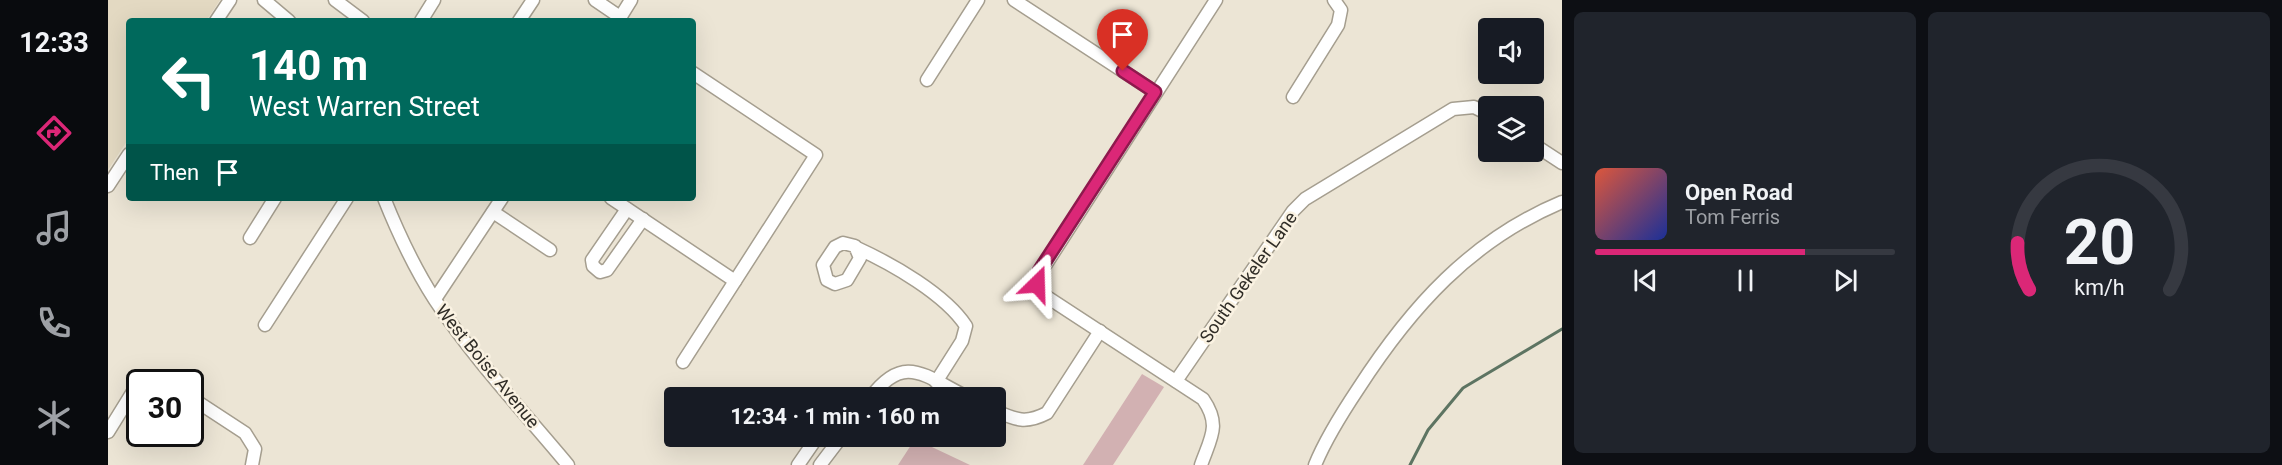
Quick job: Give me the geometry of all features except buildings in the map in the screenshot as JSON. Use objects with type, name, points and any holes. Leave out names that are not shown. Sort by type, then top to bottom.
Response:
[{"type":"street","points":[[218,18],[230,0]]},
{"type":"street","points":[[264,0],[285,18]]},
{"type":"street","points":[[335,0],[359,18]]},
{"type":"street","points":[[422,18],[434,0]]},
{"type":"street","points":[[521,18],[532,0]]},
{"type":"street","points":[[595,0],[618,18]]},
{"type":"street","points":[[621,18],[631,0]]},
{"type":"street","points":[[927,80],[978,0]]},
{"type":"street","points":[[1014,0],[1155,92]]},
{"type":"street","points":[[1201,465],[1212,433],[1214,414],[1203,399],[1047,297],[1037,284],[1039,271],[1216,0]]},
{"type":"street","points":[[1293,97],[1338,25],[1341,10],[1334,0]]},
{"type":"street","points":[[683,362],[816,155],[696,75]]},
{"type":"street","name":"South Gekeler Lane","points":[[1176,381],[1293,211],[1305,200],[1453,109],[1474,107],[1478,109]]},
{"type":"street","points":[[1544,151],[1562,163]]},
{"type":"street","points":[[108,186],[126,159]]},
{"type":"street","points":[[250,238],[273,201]]},
{"type":"street","points":[[265,325],[345,201]]},
{"type":"street","name":"West Boise Avenue","points":[[385,201],[395,226],[435,299],[462,337],[568,465]]},
{"type":"street","points":[[435,299],[500,201]]},
{"type":"street","points":[[615,201],[735,281]]},
{"type":"street","points":[[1315,465],[1333,428],[1372,368],[1432,292],[1485,243],[1525,218],[1562,202]]},
{"type":"street","points":[[627,209],[592,260],[593,266],[600,272],[607,270],[643,219]]},
{"type":"street","points":[[493,212],[550,250]]},
{"type":"street","points":[[856,248],[879,258],[916,282],[957,313],[966,326],[962,341],[936,382]]},
{"type":"street","points":[[1006,416],[1018,421],[1033,421],[1047,413],[1100,331]]},
{"type":"street","points":[[878,387],[883,380],[899,370],[916,373],[946,387]]},
{"type":"street","points":[[108,432],[126,403]]},
{"type":"street","points":[[204,406],[245,433],[255,449],[252,465]]},
{"type":"street","points":[[798,465],[810,447]]},
{"type":"street","points":[[820,465],[834,447]]},
{"type":"shaded area","points":[[108,0],[220,0],[208,18],[126,18],[126,143],[108,170]]},
{"type":"shaded area","points":[[1142,374],[1164,387],[1113,465],[1083,465]]},
{"type":"shaded area","points":[[910,447],[932,447],[970,465],[898,465]]},
{"type":"waterway","points":[[1410,465],[1428,430],[1463,388],[1562,329]]},
{"type":"route","points":[[1037,284],[1039,271],[1155,92],[1123,71]]}]
